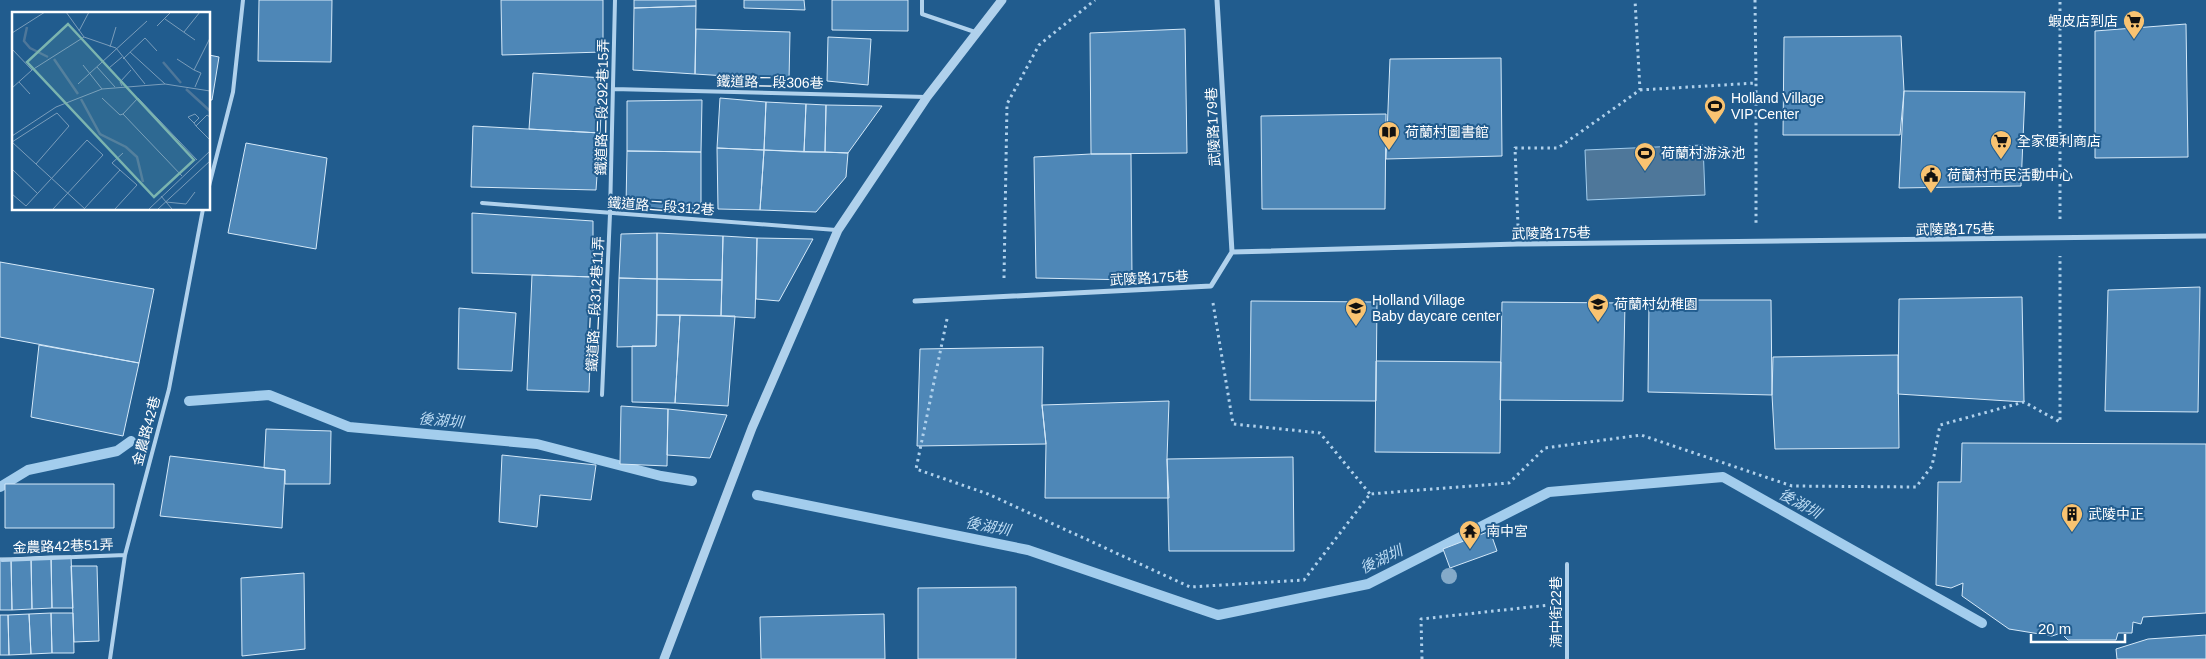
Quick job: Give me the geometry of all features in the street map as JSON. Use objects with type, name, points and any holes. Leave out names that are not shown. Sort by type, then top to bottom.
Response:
[{"type":"street","points":[[664,659],[752,428],[838,230],[926,97],[1002,0]]},
{"type":"street","name":"武陵路179巷","points":[[1217,0],[1232,252]]},
{"type":"street","name":"武陵路175巷","points":[[1232,252],[1518,244],[1756,243],[2206,236]]},
{"type":"street","points":[[1211,286],[1232,252]]},
{"type":"street","name":"武陵路175巷","points":[[915,300],[1211,286]]},
{"type":"lane","points":[[210,182],[233,92],[244,0]]},
{"type":"lane","name":"鐵道路二段292巷15弄","points":[[610,214],[615,0]]},
{"type":"lane","points":[[922,0],[922,14],[977,33]]},
{"type":"lane","name":"鐵道路二段306巷","points":[[613,89],[926,97]]},
{"type":"lane","name":"鐵道路二段312巷","points":[[482,203],[838,230]]},
{"type":"lane","name":"金農路42巷","points":[[110,659],[125,554],[169,389],[203,210]]},
{"type":"lane","name":"鐵道路二段312巷11弄","points":[[602,395],[610,214]]},
{"type":"lane","name":"金農路42巷51弄","points":[[2,560],[125,554]]},
{"type":"lane","name":"湳中街22巷","points":[[1567,564],[1567,659]]},
{"type":"path","points":[[1004,297],[1007,104],[1039,45],[1095,0]]},
{"type":"path","points":[[1635,0],[1640,90]]},
{"type":"path","points":[[1755,0],[1756,243]]},
{"type":"path","points":[[951,298],[916,469],[988,494],[1190,587],[1304,580],[1370,494],[1509,483],[1546,448],[1640,435],[1792,486],[1916,487],[1932,466],[1940,425],[2024,402],[2060,422],[2060,0]]},
{"type":"path","points":[[1518,244],[1515,148],[1558,148],[1640,90],[1756,83]]},
{"type":"path","points":[[1211,286],[1233,424],[1320,433],[1370,494]]},
{"type":"path","points":[[1422,659],[1421,619],[1567,603]]},
{"type":"water","name":"荷蘭村游泳池","points":[[1703,145],[1705,195],[1587,200],[1585,150]]},
{"type":"building","points":[[259,0],[332,0],[331,62],[258,61]]},
{"type":"building","points":[[501,0],[603,0],[603,52],[502,55]]},
{"type":"building","points":[[634,0],[696,0],[696,6],[634,8]]},
{"type":"building","points":[[744,0],[804,0],[805,10],[744,8]]},
{"type":"building","points":[[832,0],[908,0],[908,31],[832,30]]},
{"type":"building","points":[[696,6],[695,74],[633,70],[634,8]]},
{"type":"building","points":[[2186,24],[2188,157],[2095,158],[2095,31]]},
{"type":"building","points":[[696,29],[790,32],[789,80],[695,74]]},
{"type":"building","points":[[1185,29],[1187,153],[1091,154],[1090,33]]},
{"type":"building","points":[[1901,36],[1904,91],[1900,135],[1783,135],[1784,37]]},
{"type":"building","points":[[828,37],[871,39],[868,85],[827,81]]},
{"type":"building","points":[[210,55],[219,57],[212,100],[210,100]]},
{"type":"building","points":[[1501,58],[1502,156],[1386,159],[1390,59]]},
{"type":"building","points":[[533,73],[603,78],[600,133],[529,129]]},
{"type":"building","points":[[1904,91],[2025,92],[2021,186],[1899,188]]},
{"type":"building","points":[[720,98],[766,102],[764,150],[717,148]]},
{"type":"building","points":[[702,100],[701,152],[627,151],[627,101]]},
{"type":"building","points":[[766,102],[806,104],[804,152],[764,150]]},
{"type":"building","points":[[806,104],[826,105],[825,152],[804,152]]},
{"type":"building","points":[[826,105],[882,106],[848,153],[825,152]]},
{"type":"building","points":[[1386,114],[1385,209],[1262,209],[1261,116]]},
{"type":"building","points":[[473,126],[600,133],[596,190],[471,187]]},
{"type":"building","points":[[246,143],[327,158],[316,249],[228,233]]},
{"type":"building","points":[[717,148],[764,150],[760,210],[718,209]]},
{"type":"building","points":[[764,150],[848,153],[846,177],[816,212],[760,210]]},
{"type":"building","points":[[627,151],[701,152],[701,209],[626,207]]},
{"type":"building","points":[[1131,154],[1132,280],[1036,278],[1034,157]]},
{"type":"building","points":[[472,213],[593,221],[593,277],[472,273]]},
{"type":"building","points":[[657,233],[657,279],[619,278],[621,234]]},
{"type":"building","points":[[657,233],[723,236],[722,280],[657,279]]},
{"type":"building","points":[[723,236],[757,238],[755,318],[721,316]]},
{"type":"building","points":[[757,238],[813,239],[779,301],[756,299]]},
{"type":"building","points":[[0,262],[154,289],[139,363],[0,337]]},
{"type":"building","points":[[532,275],[593,277],[589,392],[527,390]]},
{"type":"building","points":[[619,278],[657,279],[656,346],[617,347]]},
{"type":"building","points":[[657,279],[722,280],[721,316],[657,315]]},
{"type":"building","points":[[2200,287],[2198,412],[2105,411],[2108,290]]},
{"type":"building","points":[[2022,297],[2024,402],[1898,394],[1899,299]]},
{"type":"building","points":[[1649,300],[1771,300],[1772,395],[1648,392]]},
{"type":"building","points":[[1251,301],[1377,302],[1376,401],[1250,400]]},
{"type":"building","points":[[1502,302],[1625,303],[1623,401],[1500,400]]},
{"type":"building","points":[[459,308],[516,313],[512,371],[458,369]]},
{"type":"building","points":[[657,315],[680,315],[675,403],[632,402],[632,346],[656,346]]},
{"type":"building","points":[[680,315],[735,316],[728,406],[675,403]]},
{"type":"building","points":[[39,345],[139,363],[123,436],[31,417]]},
{"type":"building","points":[[1043,347],[1042,405],[1046,444],[917,446],[920,349]]},
{"type":"building","points":[[1898,355],[1899,448],[1775,449],[1772,395],[1773,357]]},
{"type":"building","points":[[1376,361],[1501,362],[1500,453],[1375,452]]},
{"type":"building","points":[[1169,401],[1167,459],[1169,498],[1045,498],[1046,444],[1042,405]]},
{"type":"building","points":[[621,406],[668,409],[667,466],[620,464]]},
{"type":"building","points":[[668,409],[727,415],[710,458],[667,455]]},
{"type":"building","points":[[266,429],[331,431],[330,484],[285,484],[285,470],[264,468]]},
{"type":"building","name":"武陵中正","points":[[1962,443],[2206,444],[2206,613],[2143,617],[2141,624],[2133,622],[2132,633],[2118,633],[2116,640],[2068,640],[2061,633],[2052,636],[2009,629],[1962,596],[1963,583],[1951,588],[1936,585],[1938,482],[1961,482]]},
{"type":"building","points":[[502,455],[596,465],[591,500],[540,495],[537,527],[499,522]]},
{"type":"building","points":[[170,456],[285,470],[282,528],[160,516]]},
{"type":"building","points":[[1293,457],[1294,551],[1169,551],[1167,459]]},
{"type":"building","points":[[5,484],[114,484],[114,528],[5,528]]},
{"type":"building","name":"南中宮","points":[[1490,531],[1497,551],[1450,568],[1443,549]]},
{"type":"building","points":[[51,556],[71,556],[73,608],[52,608]]},
{"type":"building","points":[[51,556],[52,608],[32,609],[31,557]]},
{"type":"building","points":[[31,557],[32,609],[12,610],[11,558]]},
{"type":"building","points":[[0,558],[11,558],[12,610],[0,610]]},
{"type":"building","points":[[71,566],[97,566],[99,641],[74,642]]},
{"type":"building","points":[[304,573],[305,649],[242,656],[241,578]]},
{"type":"building","points":[[1016,587],[1016,659],[918,659],[918,588]]},
{"type":"building","points":[[51,613],[73,613],[74,653],[52,653]]},
{"type":"building","points":[[51,613],[52,653],[31,654],[29,614]]},
{"type":"building","points":[[29,614],[31,654],[9,655],[8,615]]},
{"type":"building","points":[[884,614],[885,659],[761,659],[760,617]]},
{"type":"building","points":[[0,615],[8,615],[9,655],[0,655]]},
{"type":"building","points":[[2206,635],[2206,659],[2117,659],[2116,649],[2148,639]]},
{"type":"waterway","name":"後湖圳","points":[[189,401],[269,395],[349,427],[537,444],[661,476],[692,481]]},
{"type":"waterway","name":"後湖圳","points":[[0,487],[28,470],[117,451],[131,441]]},
{"type":"waterway","name":"後湖圳","points":[[757,495],[1028,550],[1218,615],[1368,584],[1549,492],[1723,477],[1982,623]]},
{"type":"place","name":"蝦皮店到店","points":[[2134,40]]},
{"type":"place","name":"Holland Village VIP Center","points":[[1715,125]]},
{"type":"place","name":"荷蘭村圖書館","points":[[1389,151]]},
{"type":"place","name":"全家便利商店","points":[[2001,160]]},
{"type":"place","name":"荷蘭村游泳池","points":[[1645,172]]},
{"type":"place","name":"荷蘭村市民活動中心","points":[[1931,194]]},
{"type":"place","name":"荷蘭村幼稚園","points":[[1598,323]]},
{"type":"place","name":"Holland Village Baby daycare center","points":[[1356,327]]},
{"type":"place","name":"武陵中正","points":[[2072,533]]},
{"type":"place","name":"南中宮","points":[[1470,550]]}]
